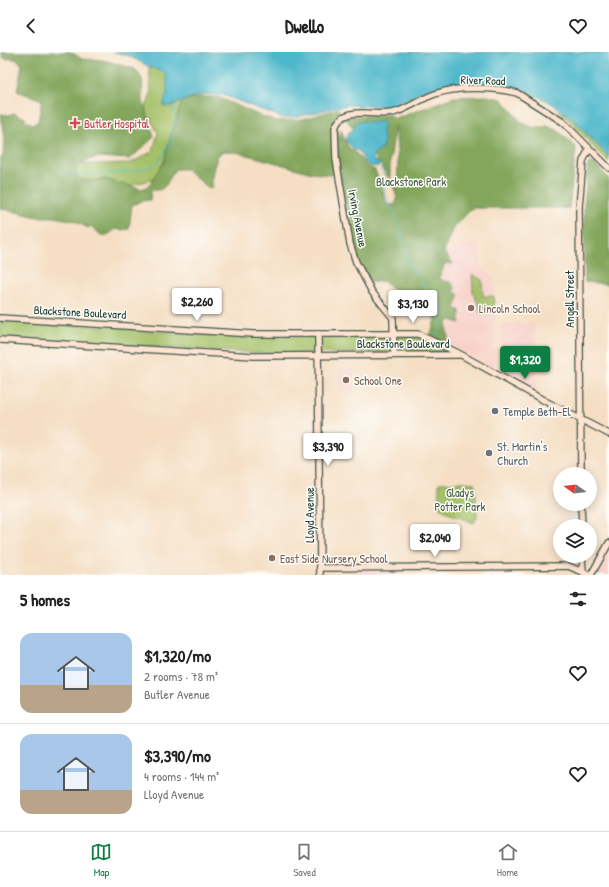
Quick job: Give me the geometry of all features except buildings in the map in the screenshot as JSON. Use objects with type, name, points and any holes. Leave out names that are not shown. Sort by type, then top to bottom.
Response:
[{"type":"street","name":"River Road","points":[[336,123],[345,116],[354,113],[388,114],[399,111],[443,92],[465,89],[492,89],[516,93],[558,118],[570,128],[609,168]]},
{"type":"street","name":"Irving Avenue","points":[[336,123],[336,159],[350,244],[356,262],[372,292],[393,318],[394,354]]},
{"type":"street","name":"Angell Street","points":[[581,467],[579,207],[583,161],[589,149]]},
{"type":"street","name":"Blackstone Boulevard","points":[[0,318],[253,334],[418,334],[461,355]]},
{"type":"street","name":"Lloyd Avenue","points":[[318,334],[320,575]]},
{"type":"street","name":"Blackstone Boulevard","points":[[0,340],[253,356],[394,354],[461,355]]},
{"type":"street","points":[[461,355],[609,434]]},
{"type":"street","points":[[591,575],[609,543]]},
{"type":"street","points":[[583,563],[585,573]]},
{"type":"street","points":[[320,568],[568,566],[585,573]]},
{"type":"shaded area","name":"Lincoln School","points":[[461,245],[480,245],[481,266],[494,278],[495,368],[444,342],[437,289],[449,252]]},
{"type":"shaded area","name":"Lincoln School","points":[[535,323],[536,389],[534,390],[503,372],[502,324]]},
{"type":"shaded area","name":"School One","points":[[338,368],[354,368],[354,393],[338,393]]},
{"type":"shaded area","points":[[609,550],[609,575],[595,575]]},
{"type":"shaded area","points":[[359,568],[396,568],[397,575],[359,575]]},
{"type":"green space","name":"Blackstone Park","points":[[2,52],[71,52],[82,59],[103,60],[135,69],[142,79],[143,101],[154,137],[130,159],[99,157],[86,161],[76,167],[75,173],[79,179],[87,181],[103,179],[142,189],[150,185],[164,162],[182,101],[200,97],[217,97],[261,116],[278,121],[303,119],[338,109],[345,118],[352,116],[388,115],[392,116],[395,121],[395,119],[454,97],[487,96],[502,99],[522,123],[534,128],[547,126],[557,130],[576,147],[569,208],[472,208],[452,230],[444,251],[453,264],[445,263],[439,277],[443,281],[451,282],[455,287],[454,291],[459,295],[455,309],[460,310],[460,323],[450,320],[448,321],[446,327],[448,336],[444,345],[426,337],[432,332],[437,309],[419,304],[418,299],[409,298],[398,294],[384,281],[367,283],[351,246],[339,173],[330,175],[312,173],[241,153],[226,151],[221,152],[217,157],[213,171],[212,188],[209,188],[185,169],[176,169],[164,187],[160,190],[151,191],[150,200],[141,201],[132,205],[129,229],[116,229],[106,236],[102,236],[91,226],[88,228],[75,221],[55,217],[37,217],[0,208],[0,158],[3,156],[4,143],[0,114],[8,115],[14,113],[25,118],[25,121],[33,124],[38,122],[42,100],[17,91],[22,65],[18,60],[10,58],[7,60],[2,57]],"holes":[[[345,118],[368,147],[393,185],[396,196],[396,203],[393,205],[387,204],[375,170],[367,166],[355,152],[348,147],[341,130],[341,141],[339,138],[337,128],[339,123]],[[395,125],[398,163],[397,188],[390,178],[390,163]]]},
{"type":"green space","points":[[149,66],[206,94],[193,97],[170,142],[164,160],[164,169],[158,178],[128,186],[103,178],[77,186],[64,165],[131,163],[153,151],[158,133],[145,110],[151,94]]},
{"type":"green space","points":[[560,109],[577,122],[586,134],[609,157],[609,162],[594,148],[572,123],[562,115],[559,111]]},
{"type":"green space","points":[[593,162],[609,179],[609,284],[585,282],[584,206],[588,164]]},
{"type":"green space","points":[[472,274],[482,280],[483,296],[494,296],[494,313],[480,313],[479,306],[473,292]]},
{"type":"green space","points":[[0,321],[105,326],[152,331],[248,337],[410,336],[419,337],[449,350],[448,353],[256,353],[0,338]]},
{"type":"green space","name":"Gladys Potter Park","points":[[439,483],[475,483],[477,516],[474,523],[448,513],[438,506]]},
{"type":"water","points":[[114,52],[609,52],[609,157],[574,121],[561,110],[532,93],[498,84],[480,82],[446,85],[425,91],[391,107],[367,105],[358,108],[356,105],[347,105],[295,117],[283,118],[223,95],[206,94],[192,97],[171,106],[163,106],[167,92],[167,77],[163,72],[129,56]]},
{"type":"water","points":[[364,121],[373,123],[377,121],[379,123],[384,121],[382,130],[384,140],[382,149],[373,155],[373,160],[379,163],[379,166],[370,166],[358,150],[354,150],[346,139],[349,132],[355,128],[355,123]]},
{"type":"waterway","points":[[67,174],[126,172],[147,168],[155,164],[165,152],[176,122],[175,114],[171,106]]},
{"type":"waterway","points":[[379,164],[381,165],[384,175],[383,185],[385,194],[401,229],[402,240],[409,264],[423,282],[428,293],[440,303],[443,308],[442,322],[436,337]]},
{"type":"place","name":"Butler Hospital","points":[[75,123]]},
{"type":"place","name":"Lincoln School","points":[[471,308]]},
{"type":"place","name":"School One","points":[[346,380]]},
{"type":"place","name":"Temple Beth-El","points":[[495,411]]},
{"type":"place","name":"St. Martin's Church","points":[[489,453]]},
{"type":"place","name":"East Side Nursery School","points":[[272,558]]}]
